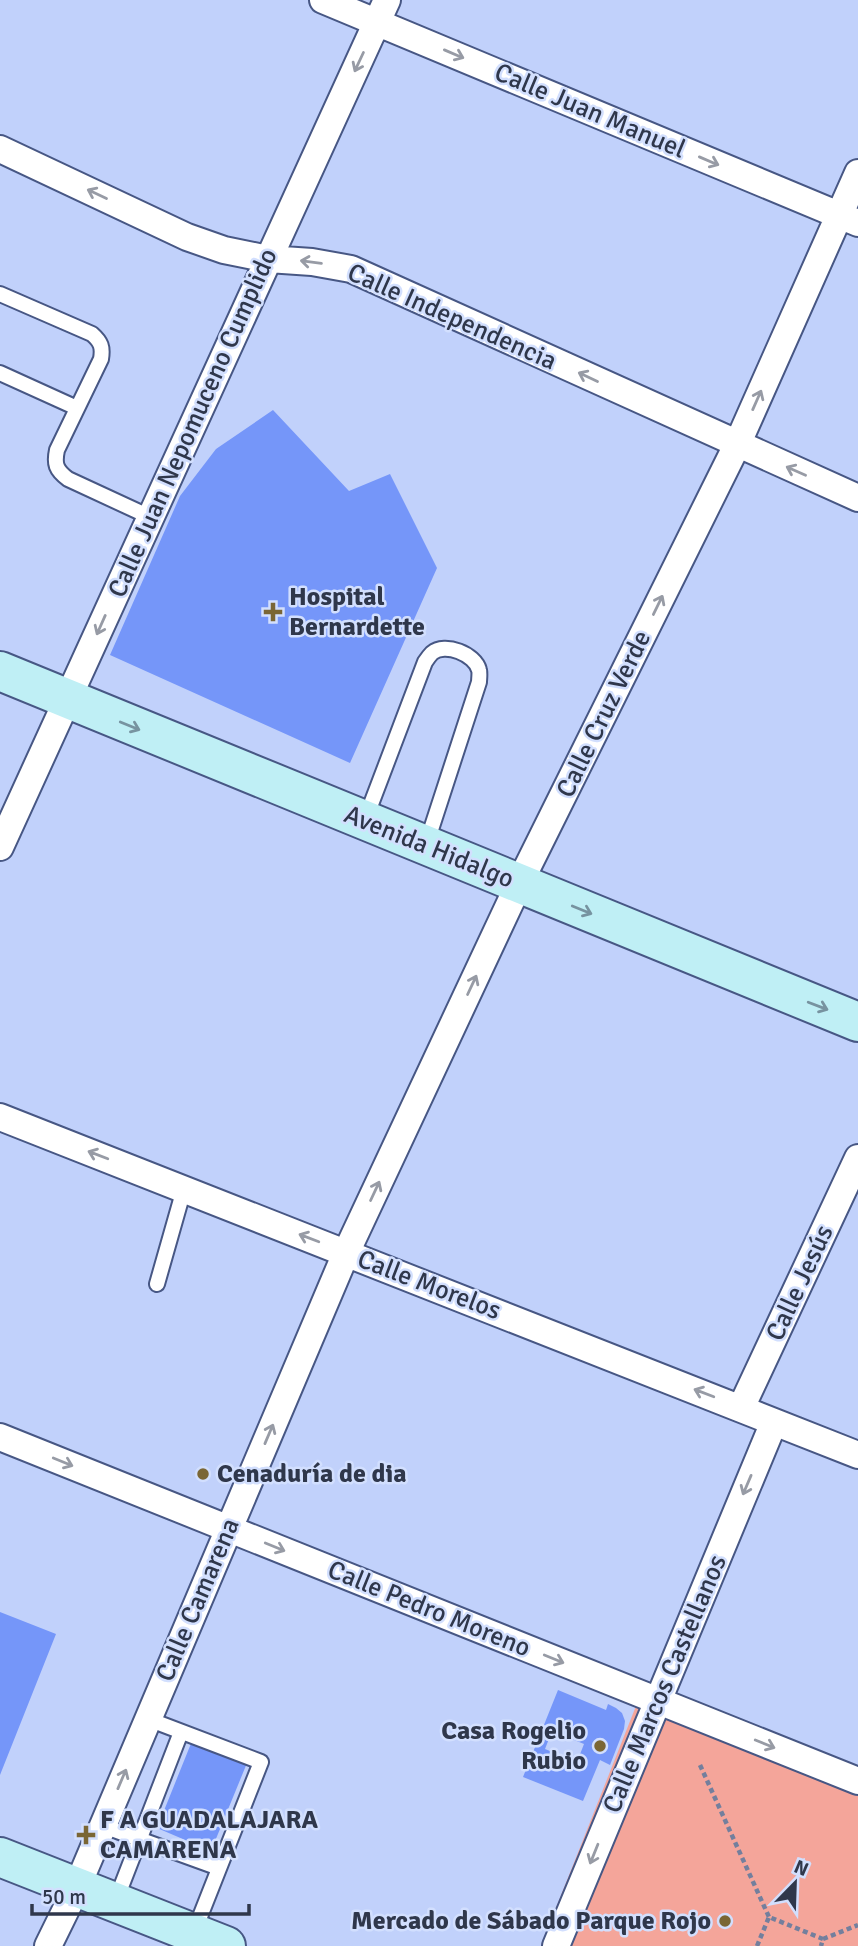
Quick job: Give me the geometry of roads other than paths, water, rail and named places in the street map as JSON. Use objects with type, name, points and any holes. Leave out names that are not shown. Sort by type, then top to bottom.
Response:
[{"type":"main road","name":"Avenida Hidalgo","points":[[0,671],[858,1022]]},
{"type":"main road","points":[[0,1857],[210,1939]]},
{"type":"street","name":"Calle Juan Manuel","points":[[323,0],[382,11],[848,219]]},
{"type":"street","name":"Calle Juan Nepomuceno Cumplido","points":[[0,847],[382,11]]},
{"type":"street","name":"Calle Independencia","points":[[0,149],[187,237],[224,250],[268,259],[312,261],[351,269],[858,498]]},
{"type":"street","name":"Calle Cruz Verde","points":[[346,1253],[519,884],[848,219],[858,173]]},
{"type":"street","name":"Calle Morelos","points":[[0,1117],[858,1455]]},
{"type":"street","name":"Calle Jesús","points":[[741,1408],[858,1158]]},
{"type":"street","name":"Calle Camarena","points":[[48,1946],[77,1887],[346,1253]]},
{"type":"street","name":"Calle Marcos Castellanos","points":[[556,1946],[774,1422]]},
{"type":"street","name":"Calle Pedro Moreno","points":[[0,1437],[858,1781]]},
{"type":"lane","points":[[0,294],[92,334],[99,341],[103,349],[101,359],[57,450],[55,461],[58,472],[150,517]]},
{"type":"lane","points":[[0,373],[77,408]]},
{"type":"lane","points":[[365,821],[431,653],[442,649],[466,655],[475,661],[480,671],[479,682],[426,846]]},
{"type":"lane","points":[[157,1284],[184,1189]]},
{"type":"lane","points":[[148,1719],[261,1762],[219,1868],[210,1939]]},
{"type":"lane","points":[[115,1902],[181,1732]]},
{"type":"lane","points":[[103,1826],[219,1868]]},
{"type":"place","name":"Hospital Bernardette","points":[[273,612]]},
{"type":"place","name":"Cenaduría de dia","points":[[203,1474]]},
{"type":"place","name":"Casa Rogelio Rubio","points":[[600,1746]]},
{"type":"place","name":"F A GUADALAJARA CAMARENA","points":[[86,1835]]},
{"type":"place","name":"Mercado de Sábado Parque Rojo","points":[[725,1921]]}]
